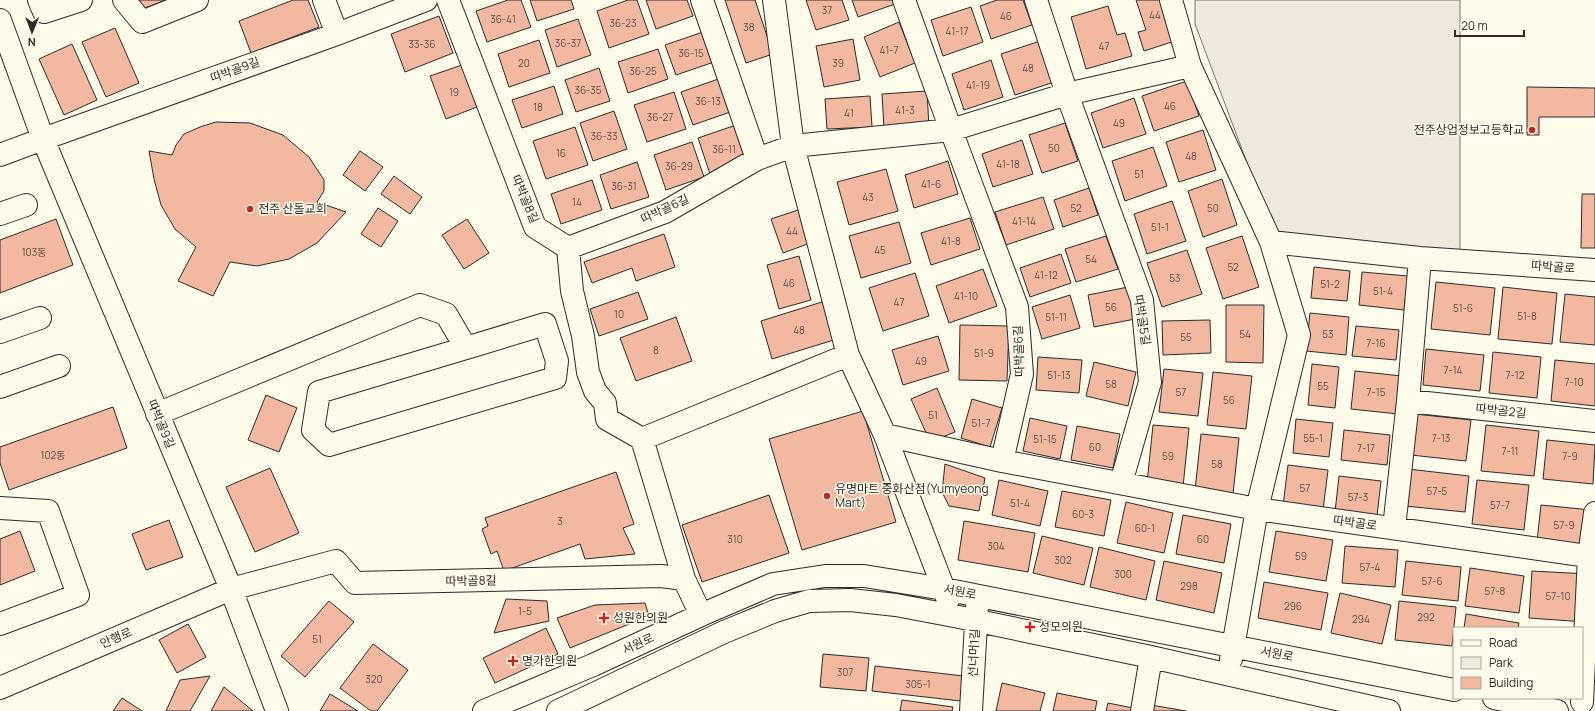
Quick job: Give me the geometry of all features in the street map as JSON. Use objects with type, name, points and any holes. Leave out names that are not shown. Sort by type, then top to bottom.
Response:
[{"type":"street","points":[[39,0],[44,12],[82,0]]},
{"type":"street","points":[[124,0],[142,22],[197,0]]},
{"type":"street","points":[[324,0],[337,34]]},
{"type":"street","name":"따박골9길","points":[[0,155],[337,34],[426,0]]},
{"type":"street","name":"따박골8길","points":[[448,0],[535,227],[568,248]]},
{"type":"street","points":[[702,0],[757,159]]},
{"type":"street","points":[[774,0],[792,146],[848,355],[885,435],[954,616]]},
{"type":"street","name":"따박골6길","points":[[904,0],[950,130],[1017,308],[1022,374],[1002,461]]},
{"type":"street","name":"따박골5길","points":[[1036,0],[1067,94],[1142,300],[1150,382],[1121,483]]},
{"type":"street","points":[[1171,0],[1190,66],[1271,242],[1299,335],[1258,510],[1229,674]]},
{"type":"street","name":"따박골9길","points":[[0,20],[43,139],[231,589],[277,711]]},
{"type":"street","name":"따박골6길","points":[[568,248],[665,212],[757,159],[792,146],[950,130],[1067,94],[1190,66]]},
{"type":"street","points":[[0,214],[26,205]]},
{"type":"street","name":"따박골로","points":[[1271,242],[1420,258],[1595,270]]},
{"type":"street","points":[[568,248],[572,291],[583,336],[588,372],[592,384],[595,391],[605,403],[607,419],[642,439],[684,579],[701,615]]},
{"type":"street","points":[[1394,528],[1408,401],[1420,258]]},
{"type":"street","points":[[157,414],[420,305],[446,314],[466,348]]},
{"type":"street","points":[[0,332],[40,318]]},
{"type":"street","points":[[545,324],[557,361],[556,378],[329,445],[313,430],[318,392],[466,348],[545,324]]},
{"type":"street","points":[[642,439],[848,355]]},
{"type":"street","points":[[0,387],[59,366]]},
{"type":"street","name":"따박골2길","points":[[1408,401],[1595,421]]},
{"type":"street","points":[[885,435],[1002,461],[1121,483]]},
{"type":"street","name":"따박골로","points":[[1121,483],[1258,510],[1592,557]]},
{"type":"street","points":[[0,508],[48,511],[78,595],[0,624]]},
{"type":"street","points":[[1583,688],[1595,513]]},
{"type":"street","name":"따박골8길","points":[[231,589],[336,561],[355,584],[661,576],[684,579]]},
{"type":"street","name":"서원로","points":[[484,711],[593,665],[701,615],[773,584],[825,576],[864,576],[944,589],[1453,690]]},
{"type":"street","name":"안행로","points":[[0,688],[231,589]]},
{"type":"street","name":"선너머1길","points":[[971,711],[975,621],[978,596]]},
{"type":"street","name":"서원로","points":[[558,711],[724,632],[775,611],[809,601],[850,600],[888,604],[954,616],[1151,657],[1390,711]]},
{"type":"street","points":[[1142,711],[1151,657]]},
{"type":"street","points":[[1499,699],[1557,711]]},
{"type":"green space","points":[[1195,0],[1460,0],[1460,254],[1273,232],[1195,24]]},
{"type":"building","points":[[133,0],[166,0],[137,11]]},
{"type":"building","points":[[293,0],[308,0],[319,27],[251,53],[239,21]]},
{"type":"building","points":[[508,0],[521,0],[531,27],[487,42],[476,11]]},
{"type":"building","points":[[530,0],[571,0],[574,9],[537,21]]},
{"type":"building","points":[[628,0],[637,0],[649,34],[609,48],[597,11]]},
{"type":"building","points":[[646,0],[687,0],[693,16],[656,29]]},
{"type":"building","points":[[725,0],[755,0],[773,54],[746,63]]},
{"type":"building","points":[[806,0],[842,0],[849,20],[816,30]]},
{"type":"building","points":[[852,0],[897,0],[898,3],[858,17]]},
{"type":"building","points":[[997,0],[1023,0],[1032,25],[991,39],[980,6]]},
{"type":"building","points":[[1136,0],[1165,0],[1178,40],[1144,51],[1138,32],[1146,30]]},
{"type":"building","points":[[1108,6],[1117,35],[1125,33],[1132,56],[1086,69],[1071,17]]},
{"type":"building","points":[[971,7],[983,42],[943,56],[931,20]]},
{"type":"building","points":[[439,16],[453,53],[405,72],[391,34]]},
{"type":"building","points":[[578,19],[591,55],[557,67],[545,30]]},
{"type":"building","points":[[899,22],[915,63],[880,77],[864,37]]},
{"type":"building","points":[[115,28],[139,83],[106,97],[82,42]]},
{"type":"building","points":[[706,31],[717,61],[676,75],[665,45]]},
{"type":"building","points":[[853,39],[860,80],[824,87],[816,46]]},
{"type":"building","points":[[539,40],[550,73],[509,87],[498,54]]},
{"type":"building","points":[[1040,41],[1054,82],[1015,95],[1001,54]]},
{"type":"building","points":[[72,44],[97,100],[64,115],[39,59]]},
{"type":"building","points":[[658,49],[668,79],[628,93],[618,62]]},
{"type":"building","points":[[991,60],[1003,97],[964,110],[952,74]]},
{"type":"building","points":[[462,65],[477,107],[446,119],[430,76]]},
{"type":"building","points":[[599,68],[610,101],[576,112],[565,80]]},
{"type":"building","points":[[724,77],[736,110],[693,125],[681,92]]},
{"type":"building","points":[[1187,81],[1199,116],[1154,131],[1142,96]]},
{"type":"building","points":[[554,86],[563,114],[522,128],[512,100]]},
{"type":"building","points":[[1527,87],[1595,88],[1595,117],[1539,117],[1539,135],[1527,135]]},
{"type":"building","points":[[927,91],[929,127],[884,129],[882,94]]},
{"type":"building","points":[[674,92],[686,129],[647,142],[634,105]]},
{"type":"building","points":[[870,96],[872,127],[827,129],[825,99]]},
{"type":"building","points":[[1134,98],[1146,134],[1103,148],[1091,113]]},
{"type":"building","points":[[614,111],[627,149],[593,161],[580,123]]},
{"type":"building","name":"전주 산돌교회","points":[[216,122],[250,123],[283,135],[309,157],[324,180],[324,191],[317,202],[346,212],[317,243],[289,259],[257,266],[230,262],[213,296],[178,281],[196,247],[175,229],[161,205],[149,151],[172,155],[176,145],[184,134]]},
{"type":"building","points":[[1065,123],[1078,161],[1042,173],[1029,135]]},
{"type":"building","points":[[739,124],[751,159],[710,174],[698,138]]},
{"type":"building","points":[[575,127],[588,165],[546,179],[533,141]]},
{"type":"building","points":[[1203,130],[1216,170],[1179,182],[1166,142]]},
{"type":"building","points":[[1022,140],[1033,174],[993,187],[982,154]]},
{"type":"building","points":[[692,142],[704,177],[666,190],[654,155]]},
{"type":"building","points":[[1153,147],[1167,186],[1125,201],[1112,161]]},
{"type":"building","points":[[360,151],[383,167],[365,191],[343,175]]},
{"type":"building","points":[[948,161],[958,194],[914,208],[905,175]]},
{"type":"building","points":[[637,162],[649,197],[611,209],[600,175]]},
{"type":"building","points":[[886,169],[898,211],[849,225],[837,182]]},
{"type":"building","points":[[394,176],[422,197],[410,214],[381,194]]},
{"type":"building","points":[[1222,179],[1237,225],[1203,237],[1188,191]]},
{"type":"building","points":[[592,180],[602,210],[561,224],[551,194]]},
{"type":"building","points":[[1089,188],[1098,215],[1063,227],[1054,200]]},
{"type":"building","points":[[1582,194],[1595,194],[1595,248],[1581,248]]},
{"type":"building","points":[[1043,197],[1054,229],[1006,245],[995,212]]},
{"type":"building","points":[[1172,201],[1186,241],[1147,254],[1134,214]]},
{"type":"building","points":[[378,208],[398,221],[381,247],[361,234]]},
{"type":"building","points":[[801,209],[813,242],[783,253],[771,219]]},
{"type":"building","points":[[970,218],[980,249],[931,265],[921,233]]},
{"type":"building","points":[[56,219],[73,265],[0,293],[0,240]]},
{"type":"building","points":[[467,219],[489,253],[464,269],[442,235]]},
{"type":"building","points":[[899,222],[911,263],[861,278],[849,236]]},
{"type":"building","points":[[664,234],[675,267],[636,281],[632,268],[592,283],[584,262]]},
{"type":"building","points":[[1106,236],[1118,269],[1076,282],[1065,249]]},
{"type":"building","points":[[1242,236],[1259,287],[1223,299],[1206,248]]},
{"type":"building","points":[[1187,250],[1202,294],[1162,307],[1147,263]]},
{"type":"building","points":[[1061,254],[1071,283],[1030,297],[1020,268]]},
{"type":"building","points":[[799,256],[811,300],[779,309],[767,265]]},
{"type":"building","points":[[1314,267],[1350,271],[1347,301],[1311,298]]},
{"type":"building","points":[[983,269],[997,306],[949,323],[936,286]]},
{"type":"building","points":[[1362,272],[1408,276],[1404,310],[1359,305]]},
{"type":"building","points":[[915,273],[929,316],[883,331],[869,288]]},
{"type":"building","points":[[1436,282],[1495,288],[1490,335],[1431,329]]},
{"type":"building","points":[[1128,287],[1135,319],[1094,327],[1088,295]]},
{"type":"building","points":[[1503,287],[1557,293],[1552,344],[1498,339]]},
{"type":"building","points":[[638,292],[648,319],[599,336],[590,309]]},
{"type":"building","points":[[1565,294],[1595,297],[1595,345],[1560,342]]},
{"type":"building","points":[[1070,295],[1080,328],[1042,339],[1032,307]]},
{"type":"building","points":[[825,301],[837,339],[772,359],[761,321]]},
{"type":"building","points":[[1226,305],[1264,305],[1263,363],[1226,362]]},
{"type":"building","points":[[1310,313],[1349,317],[1346,355],[1306,351]]},
{"type":"building","points":[[676,317],[692,361],[636,381],[620,338]]},
{"type":"building","points":[[1210,320],[1211,353],[1163,355],[1162,321]]},
{"type":"building","points":[[960,325],[1009,326],[1007,381],[959,380]]},
{"type":"building","points":[[1356,326],[1399,330],[1396,360],[1352,356]]},
{"type":"building","points":[[938,336],[949,371],[903,385],[892,350]]},
{"type":"building","points":[[1426,349],[1484,355],[1480,391],[1423,385]]},
{"type":"building","points":[[1493,352],[1541,357],[1537,398],[1489,393]]},
{"type":"building","points":[[1038,357],[1082,360],[1079,393],[1036,390]]},
{"type":"building","points":[[1555,360],[1595,364],[1595,406],[1551,401]]},
{"type":"building","points":[[1094,362],[1136,372],[1128,406],[1086,396]]},
{"type":"building","points":[[1312,364],[1339,367],[1335,408],[1308,405]]},
{"type":"building","points":[[1164,369],[1203,373],[1198,416],[1159,412]]},
{"type":"building","points":[[1355,371],[1402,376],[1398,414],[1351,409]]},
{"type":"building","points":[[1213,372],[1252,376],[1246,429],[1207,425]]},
{"type":"building","points":[[937,388],[955,432],[930,442],[911,399]]},
{"type":"building","points":[[266,395],[297,408],[279,452],[248,440]]},
{"type":"building","points":[[972,399],[1002,408],[990,447],[961,438]]},
{"type":"building","points":[[113,407],[127,448],[9,490],[0,463],[0,447]]},
{"type":"building","points":[[863,411],[896,522],[802,550],[769,439]]},
{"type":"building","points":[[1415,414],[1471,420],[1466,461],[1411,455]]},
{"type":"building","points":[[1030,418],[1067,426],[1060,459],[1023,451]]},
{"type":"building","points":[[1296,419],[1333,423],[1329,457],[1293,453]]},
{"type":"building","points":[[1153,425],[1189,428],[1183,487],[1147,483]]},
{"type":"building","points":[[1486,425],[1539,431],[1534,476],[1481,471]]},
{"type":"building","points":[[1077,426],[1120,434],[1113,468],[1071,460]]},
{"type":"building","points":[[1344,430],[1390,435],[1387,465],[1341,460]]},
{"type":"building","points":[[1201,434],[1239,438],[1233,494],[1195,490]]},
{"type":"building","points":[[1547,440],[1595,445],[1593,484],[1543,479]]},
{"type":"building","points":[[945,464],[985,478],[979,511],[949,506],[942,492]]},
{"type":"building","points":[[1288,465],[1328,470],[1323,510],[1283,506]]},
{"type":"building","points":[[270,468],[299,533],[255,552],[226,487]]},
{"type":"building","points":[[1408,469],[1469,476],[1465,512],[1405,506]]},
{"type":"building","points":[[616,472],[634,524],[623,528],[635,554],[585,559],[580,544],[504,571],[497,551],[491,554],[482,529],[488,526],[485,518]]},
{"type":"building","points":[[1339,476],[1381,481],[1377,516],[1335,512]]},
{"type":"building","points":[[999,480],[1048,491],[1040,526],[992,515]]},
{"type":"building","points":[[1477,480],[1529,485],[1524,530],[1472,524]]},
{"type":"building","points":[[1062,491],[1111,500],[1104,536],[1055,527]]},
{"type":"building","points":[[769,495],[789,553],[702,582],[682,525]]},
{"type":"building","points":[[1126,502],[1173,513],[1164,553],[1117,543]]},
{"type":"building","points":[[1541,505],[1591,510],[1588,546],[1537,541]]},
{"type":"building","points":[[1183,515],[1231,524],[1224,563],[1176,554]]},
{"type":"building","points":[[169,520],[183,557],[146,570],[132,534]]},
{"type":"building","points":[[964,521],[1035,533],[1028,572],[958,560]]},
{"type":"building","points":[[20,531],[35,571],[0,585],[0,539]]},
{"type":"building","points":[[1276,531],[1333,540],[1326,581],[1269,572]]},
{"type":"building","points":[[1042,536],[1093,548],[1084,585],[1033,573]]},
{"type":"building","points":[[1345,546],[1398,550],[1395,587],[1342,583]]},
{"type":"building","points":[[1099,547],[1155,561],[1146,600],[1090,587]]},
{"type":"building","points":[[1164,561],[1222,573],[1214,613],[1156,600]]},
{"type":"building","points":[[1406,561],[1461,567],[1458,601],[1402,595]]},
{"type":"building","points":[[1470,568],[1524,576],[1519,613],[1465,606]]},
{"type":"building","points":[[1532,571],[1588,574],[1585,622],[1529,618]]},
{"type":"building","points":[[1264,582],[1328,593],[1321,630],[1258,618]]},
{"type":"building","points":[[1340,593],[1391,605],[1382,644],[1331,633]]},
{"type":"building","points":[[506,599],[547,601],[549,621],[494,633]]},
{"type":"building","points":[[329,601],[354,622],[305,677],[281,656]]},
{"type":"building","points":[[1399,601],[1456,607],[1452,646],[1395,640]]},
{"type":"building","points":[[645,603],[649,616],[570,648],[557,618],[595,605]]},
{"type":"building","points":[[1466,614],[1519,623],[1518,627],[1464,627]]},
{"type":"building","points":[[188,624],[206,657],[177,673],[159,640]]},
{"type":"building","points":[[546,628],[558,654],[495,683],[483,658]]},
{"type":"building","points":[[373,644],[408,670],[377,711],[371,711],[340,688]]},
{"type":"building","points":[[823,654],[869,658],[866,691],[820,687]]},
{"type":"building","points":[[875,666],[964,676],[961,701],[872,691]]},
{"type":"building","points":[[210,676],[190,711],[166,711],[180,680]]},
{"type":"building","points":[[1002,683],[1045,693],[1040,711],[996,711]]},
{"type":"building","points":[[224,687],[253,711],[211,711]]},
{"type":"building","points":[[1057,693],[1097,701],[1095,711],[1053,711]]},
{"type":"building","points":[[330,694],[358,711],[320,711]]},
{"type":"building","points":[[122,698],[142,711],[113,711]]},
{"type":"building","points":[[902,700],[953,707],[952,711],[900,711]]},
{"type":"building","points":[[1108,703],[1138,709],[1138,711],[1106,711]]},
{"type":"building","points":[[1151,705],[1186,711],[1150,711]]},
{"type":"place","name":"전주상업정보고등학교","points":[[1532,130]]},
{"type":"place","name":"전주 산돌교회","points":[[250,209]]},
{"type":"place","name":"유명마트 중화산점(Yumyeong Mart)","points":[[827,496]]},
{"type":"place","name":"성원한의원","points":[[604,618]]},
{"type":"place","name":"성모의원","points":[[1030,627]]},
{"type":"place","name":"명가한의원","points":[[513,661]]}]
